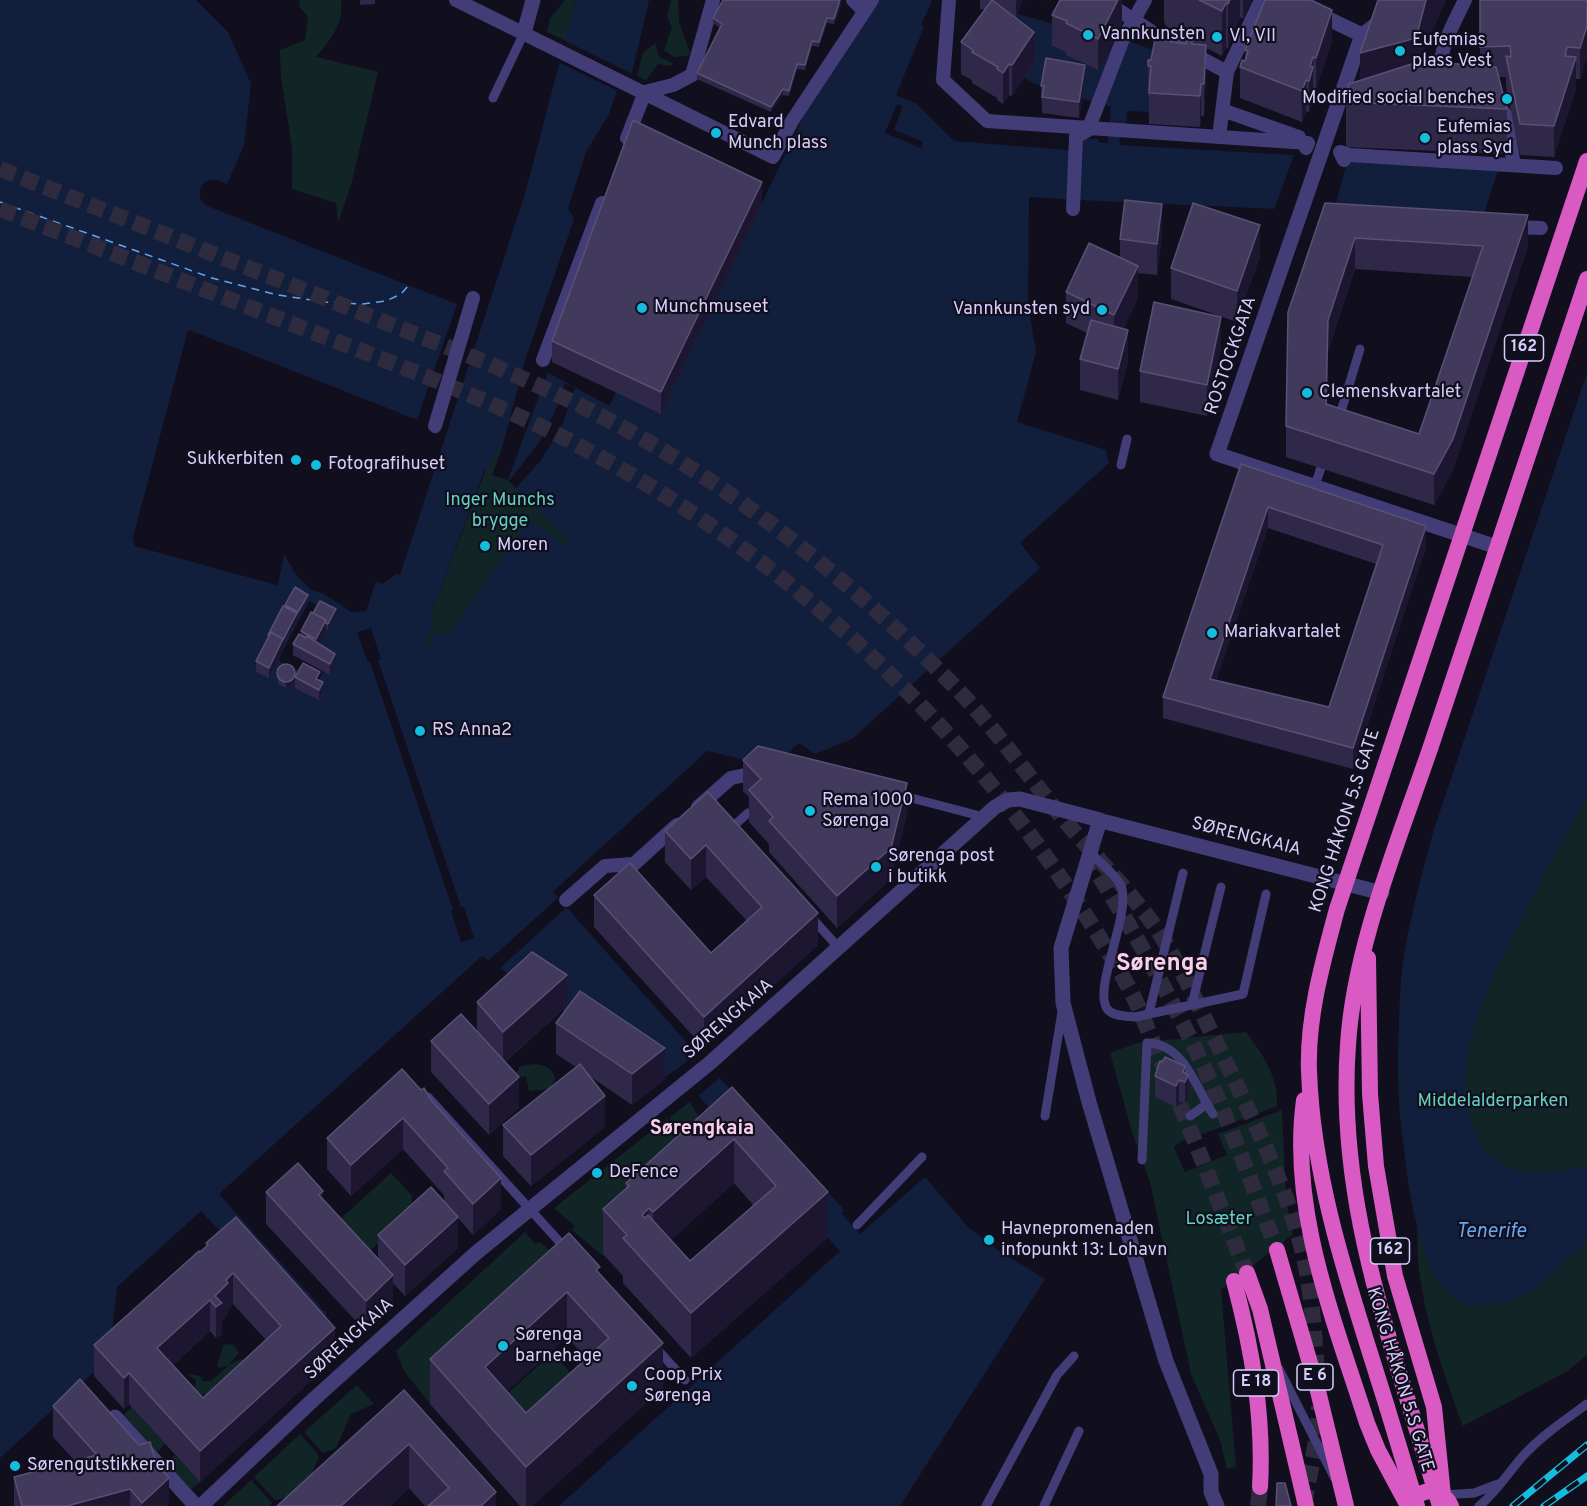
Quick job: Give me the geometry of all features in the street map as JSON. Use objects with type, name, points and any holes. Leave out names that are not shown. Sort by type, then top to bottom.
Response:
[{"type":"highway","name":"KONG HÅKON 5.S GATE","points":[[1418,1506],[1331,1224],[1319,1163],[1309,1069],[1318,984],[1346,883],[1587,161]]},
{"type":"highway","name":"KONG HÅKON 5.S GATE","points":[[1444,1502],[1407,1401],[1370,1275],[1358,1216],[1350,1155],[1346,1085],[1349,1026],[1353,999],[1382,893],[1587,279]]},
{"type":"highway","name":"162","points":[[1368,942],[1370,1094],[1376,1166],[1395,1276],[1434,1407],[1444,1502]]},
{"type":"highway","name":"162","points":[[1309,1069],[1300,1138],[1300,1163],[1310,1231],[1367,1423],[1409,1506],[1416,1497],[1424,1492],[1434,1491],[1444,1502]]},
{"type":"highway","name":"E 6","points":[[1277,1250],[1317,1387],[1345,1501]]},
{"type":"highway","name":"E 6","points":[[1241,1277],[1260,1309],[1306,1506]]},
{"type":"highway","name":"E 18","points":[[1241,1277],[1256,1380],[1261,1440],[1260,1487]]},
{"type":"street","points":[[456,0],[773,157],[792,121],[868,6],[853,0]]},
{"type":"street","points":[[524,33],[533,0]]},
{"type":"street","points":[[645,92],[673,85],[692,75],[713,0]]},
{"type":"street","points":[[949,0],[943,40],[943,80],[987,121],[1022,130],[1115,131],[1312,145],[1225,111]]},
{"type":"street","points":[[1103,0],[1157,34],[1227,72]]},
{"type":"street","points":[[1073,209],[1077,137],[1088,130],[1123,39],[1145,0]]},
{"type":"street","points":[[1220,137],[1225,111],[1227,72],[1261,0]]},
{"type":"street","points":[[1289,0],[1362,34],[1387,19],[1390,0]]},
{"type":"street","points":[[1426,90],[1450,86],[1439,65],[1446,42],[1465,0]]},
{"type":"street","name":"ROSTOCKGATA","points":[[1362,34],[1341,116],[1217,454],[1497,548]]},
{"type":"street","points":[[621,155],[645,92]]},
{"type":"street","points":[[1489,101],[1505,114],[1515,154],[1515,165]]},
{"type":"street","points":[[1344,160],[1340,152],[1349,155],[1556,168]]},
{"type":"street","points":[[543,360],[608,187]]},
{"type":"street","points":[[1496,226],[1540,228]]},
{"type":"street","points":[[435,426],[473,298]]},
{"type":"street","points":[[566,900],[605,866],[634,864],[731,778],[779,769]]},
{"type":"street","name":"SØRENGKAIA","points":[[201,1506],[314,1399],[529,1208],[711,1062],[1002,802],[1013,799],[1382,893]]},
{"type":"street","points":[[1099,820],[1061,948],[1063,1003],[1089,1102],[1166,1361],[1211,1474],[1214,1499]]},
{"type":"street","points":[[115,1417],[196,1506]]},
{"type":"lane","points":[[493,98],[524,33]]},
{"type":"lane","points":[[1336,429],[1360,349]]},
{"type":"lane","points":[[1121,465],[1127,439]]},
{"type":"lane","points":[[1314,488],[1329,448]]},
{"type":"lane","points":[[887,791],[984,816]]},
{"type":"lane","points":[[739,838],[730,828],[748,813],[755,816]]},
{"type":"lane","points":[[1092,846],[1093,855],[1121,885],[1123,906],[1104,989],[1105,1004],[1109,1012],[1119,1016],[1135,1017],[1243,994],[1266,894]]},
{"type":"lane","points":[[1149,1013],[1183,873]]},
{"type":"lane","points":[[1192,1004],[1221,887]]},
{"type":"lane","points":[[806,911],[839,948]]},
{"type":"lane","points":[[1045,1116],[1063,1003]]},
{"type":"lane","points":[[1142,1160],[1147,1043],[1163,1044],[1174,1052],[1213,1114]]},
{"type":"lane","points":[[428,1097],[455,1133],[529,1208],[575,1260]]},
{"type":"lane","points":[[1190,1116],[1206,1104]]},
{"type":"lane","points":[[857,1225],[922,1157]]},
{"type":"lane","points":[[646,1337],[685,1380]]},
{"type":"lane","points":[[1270,1351],[1345,1501]]},
{"type":"lane","points":[[986,1506],[1057,1375],[1074,1356]]},
{"type":"lane","points":[[1479,1506],[1490,1498],[1498,1484],[1553,1429],[1587,1404]]},
{"type":"lane","points":[[1044,1506],[1079,1431]]},
{"type":"lane","points":[[1444,1502],[1498,1484]]},
{"type":"green space","points":[[300,0],[341,0],[338,25],[316,57],[378,72],[351,185],[338,223],[336,203],[292,189],[292,147],[281,77],[280,50],[305,40],[308,17],[299,6]]},
{"type":"green space","points":[[565,0],[576,0],[566,41],[547,32],[550,19]]},
{"type":"green space","points":[[671,0],[678,0],[679,22],[690,53],[688,56],[674,57],[664,50],[672,27],[667,17]]},
{"type":"green space","points":[[655,43],[659,57],[673,63],[671,66],[658,64],[646,80],[637,76],[643,53]]},
{"type":"green space","name":"Tenerife","points":[[1587,373],[1587,1355],[1566,1372],[1463,1426],[1435,1344],[1421,1281],[1417,1219],[1403,1145],[1399,1095],[1399,1018],[1403,980],[1408,943],[1434,830]]},
{"type":"green space","name":"Inger Munchs brygge","points":[[502,448],[508,480],[571,541],[567,546],[529,520],[448,637],[429,647],[424,646],[433,622],[430,617],[486,469],[490,468],[497,449]]},
{"type":"green space","name":"Losæter","points":[[1246,1032],[1268,1066],[1275,1086],[1277,1106],[1178,1143],[1174,1148],[1185,1172],[1227,1155],[1218,1134],[1282,1110],[1286,1198],[1293,1234],[1221,1290],[1236,1467],[1227,1469],[1220,1440],[1191,1374],[1150,1182],[1133,1135],[1110,1053],[1137,1043]]},
{"type":"green space","points":[[533,1064],[545,1066],[553,1073],[555,1080],[549,1089],[529,1091],[526,1076],[515,1078],[519,1067]]},
{"type":"green space","points":[[690,1102],[707,1130],[680,1146],[670,1117]]},
{"type":"green space","points":[[668,1118],[679,1148],[692,1143],[700,1160],[627,1227],[629,1230],[602,1255],[572,1230],[575,1226],[554,1208]]},
{"type":"green space","points":[[391,1173],[412,1196],[411,1212],[369,1252],[337,1222]]},
{"type":"green space","points":[[525,1232],[535,1244],[539,1242],[578,1271],[430,1404],[404,1371],[396,1351]]},
{"type":"green space","points":[[224,1344],[234,1345],[239,1353],[229,1364],[242,1359],[248,1362],[208,1395],[199,1394],[192,1389],[196,1385],[196,1380],[187,1374],[200,1376],[203,1381],[211,1381],[229,1365],[220,1368],[217,1365]]},
{"type":"green space","points":[[552,1353],[593,1397],[548,1438],[507,1394]]},
{"type":"green space","points":[[357,1385],[374,1404],[351,1414],[336,1448],[323,1453],[304,1432]]},
{"type":"green space","points":[[132,1407],[165,1444],[157,1452],[123,1415]]},
{"type":"green space","points":[[300,1434],[319,1456],[309,1482],[285,1498],[275,1500],[254,1477]]},
{"type":"green space","points":[[175,1455],[200,1482],[191,1489],[166,1463]]},
{"type":"green space","points":[[251,1480],[272,1503],[269,1506],[223,1506]]},
{"type":"water","points":[[0,0],[196,0],[228,32],[251,84],[244,145],[227,184],[217,180],[206,181],[199,195],[205,205],[457,304],[417,420],[188,330],[133,538],[135,546],[277,585],[284,553],[296,575],[311,590],[324,594],[351,612],[366,611],[376,582],[382,584],[396,574],[400,575],[525,194],[576,0],[649,0],[632,73],[617,90],[609,114],[586,152],[568,208],[574,219],[525,360],[609,406],[616,392],[661,413],[810,103],[877,0],[943,0],[935,86],[982,134],[1080,142],[1081,138],[1098,139],[1099,143],[1108,143],[1111,107],[1052,90],[1025,78],[1011,62],[992,31],[1022,1],[1068,14],[1052,46],[1058,49],[1059,47],[1084,65],[1085,63],[1098,70],[1117,37],[1153,50],[1156,70],[1150,112],[1127,111],[1126,125],[1121,126],[1120,138],[1298,145],[1347,162],[1498,170],[1482,219],[1029,197],[1028,303],[1036,352],[1017,422],[1106,450],[1109,463],[1020,543],[1040,568],[852,739],[815,754],[799,743],[770,766],[756,768],[734,765],[632,857],[606,856],[574,882],[569,877],[553,892],[696,1053],[838,1203],[844,1210],[841,1213],[860,1234],[925,1177],[968,1227],[998,1250],[1045,1279],[900,1506],[559,1506],[840,1251],[675,1070],[664,1078],[482,956],[219,1194],[327,1314],[311,1328],[201,1211],[117,1287],[109,1358],[0,1458]],"holes":[[[497,449],[502,449],[492,475],[509,481],[570,542],[567,546],[529,520],[448,637],[434,632],[429,647],[424,646],[433,622],[430,617],[485,469],[490,468]]]},
{"type":"water","name":"Tenerife","points":[[1587,373],[1587,798],[1556,851],[1494,974],[1480,1008],[1470,1044],[1465,1081],[1470,1120],[1477,1137],[1487,1152],[1501,1164],[1519,1171],[1535,1173],[1587,1166],[1587,1242],[1547,1279],[1528,1293],[1495,1304],[1472,1305],[1446,1290],[1427,1257],[1414,1210],[1405,1156],[1401,1100],[1399,1047],[1402,971],[1411,918],[1434,830]]},
{"type":"pier","points":[[932,0],[943,0],[935,86],[982,134],[1081,142],[1080,151],[954,141],[917,104],[896,95],[924,27],[921,25]]},
{"type":"pier","points":[[1022,1],[1068,14],[1062,26],[1018,14]]},
{"type":"pier","points":[[563,40],[634,75],[620,92],[556,61]]},
{"type":"pier","points":[[897,104],[903,106],[894,130],[923,142],[921,148],[885,133]]},
{"type":"pier","points":[[1120,138],[1298,145],[1347,162],[1334,211],[1274,210],[1294,155],[1119,145]]},
{"type":"pier","points":[[210,180],[229,185],[213,182],[206,185],[202,195],[207,202],[458,301],[457,304],[205,205],[200,198],[200,190],[203,183]]},
{"type":"pier","points":[[189,330],[420,421],[416,422],[191,334],[136,538],[138,544],[275,581],[281,552],[285,550],[278,585],[135,546],[133,538]]},
{"type":"pier","points":[[529,359],[549,369],[508,480],[492,475],[502,448],[525,361]]},
{"type":"pier","points":[[565,383],[575,388],[562,426],[541,460],[516,488],[509,481],[540,441],[557,407]]},
{"type":"pier","points":[[309,601],[320,607],[293,655],[324,671],[318,681],[278,660]]},
{"type":"pier","points":[[371,628],[381,659],[378,660],[461,907],[464,907],[474,938],[461,942],[451,911],[453,910],[370,662],[368,662],[357,632]]},
{"type":"pier","points":[[707,751],[767,765],[763,769],[734,765],[632,857],[606,856],[574,882],[569,877]]},
{"type":"pier","points":[[559,897],[568,906],[498,970],[487,962]]},
{"type":"pier","points":[[699,1051],[722,1076],[697,1097],[675,1074],[671,1074]]},
{"type":"building","points":[[723,0],[840,0],[834,19],[827,18],[819,42],[812,41],[805,65],[797,64],[789,91],[783,89],[771,107],[697,73],[722,24],[713,18]]},
{"type":"building","points":[[992,0],[1034,32],[1012,65],[1009,64],[1003,73],[997,69],[998,67],[972,52],[973,50],[961,42]]},
{"type":"building","points":[[1060,0],[1118,0],[1098,39],[1052,15]]},
{"type":"building","points":[[1199,0],[1230,0],[1222,11]]},
{"type":"building","points":[[1265,0],[1311,0],[1332,10],[1316,58],[1313,57],[1310,66],[1313,67],[1309,81],[1306,80],[1302,91],[1240,67],[1242,60],[1245,61],[1248,51],[1245,50]]},
{"type":"building","points":[[1378,0],[1426,0],[1416,38],[1360,53]]},
{"type":"building","points":[[1480,0],[1587,0],[1587,26],[1580,48],[1567,47],[1565,56],[1576,57],[1554,126],[1520,124],[1506,56],[1511,57],[1510,46],[1480,47]]},
{"type":"building","points":[[1155,39],[1186,44],[1186,41],[1192,41],[1192,44],[1206,45],[1204,84],[1201,84],[1200,96],[1149,93],[1151,66],[1148,66],[1148,60],[1151,60]]},
{"type":"building","points":[[1046,58],[1085,65],[1079,102],[1042,97],[1044,86],[1041,86]]},
{"type":"building","points":[[1421,61],[1496,67],[1507,109],[1346,102],[1349,84]]},
{"type":"building","name":"Munchmuseet","points":[[633,120],[762,182],[661,392],[552,341]]},
{"type":"building","points":[[1125,200],[1162,204],[1157,244],[1120,239]]},
{"type":"building","points":[[1193,203],[1260,225],[1237,291],[1171,268]]},
{"type":"building","points":[[1325,203],[1528,215],[1453,439],[1434,474],[1286,426],[1288,312]],"holes":[[[1355,238],[1483,246],[1419,434],[1326,404],[1328,320]]]},
{"type":"building","points":[[1089,243],[1138,266],[1114,315],[1066,292]]},
{"type":"building","points":[[1154,302],[1221,317],[1207,385],[1140,371]]},
{"type":"building","points":[[1091,320],[1128,330],[1118,369],[1080,359]]},
{"type":"building","name":"Mariakvartalet","points":[[1241,464],[1426,526],[1353,748],[1163,697]],"holes":[[[1268,507],[1383,545],[1329,707],[1210,679]]]},
{"type":"building","points":[[295,587],[308,595],[298,612],[285,605]]},
{"type":"building","points":[[320,601],[336,609],[328,624],[326,620],[313,613]]},
{"type":"building","points":[[283,606],[297,613],[283,640],[271,632],[268,635]]},
{"type":"building","points":[[311,612],[326,620],[316,639],[301,631]]},
{"type":"building","points":[[271,632],[283,639],[269,668],[256,661]]},
{"type":"building","points":[[299,634],[306,638],[307,636],[335,654],[330,664],[293,644]]},
{"type":"building","points":[[303,663],[320,672],[316,679],[323,682],[319,690],[295,677]]},
{"type":"building","points":[[286,664],[292,667],[295,673],[292,679],[286,682],[280,679],[277,673],[280,667]]},
{"type":"building","points":[[758,746],[907,783],[891,848],[837,896],[769,821],[773,817],[749,790],[761,779],[743,760]]},
{"type":"building","points":[[708,792],[818,913],[704,1017],[594,895],[630,863],[711,953],[762,907],[706,845],[691,859],[665,831]]},
{"type":"building","points":[[532,952],[567,975],[503,1032],[477,1002]]},
{"type":"building","points":[[580,991],[665,1048],[632,1074],[556,1023]]},
{"type":"building","points":[[461,1014],[519,1077],[489,1104],[431,1041]]},
{"type":"building","points":[[1165,1057],[1185,1066],[1183,1072],[1188,1075],[1185,1082],[1179,1080],[1176,1086],[1155,1076],[1160,1061],[1162,1062]]},
{"type":"building","points":[[580,1064],[605,1096],[531,1155],[503,1125]]},
{"type":"building","points":[[402,1069],[421,1090],[424,1088],[431,1100],[501,1178],[473,1204],[444,1171],[448,1168],[403,1118],[351,1165],[327,1138]]},
{"type":"building","points":[[732,1087],[828,1192],[691,1313],[623,1238],[627,1235],[603,1209],[629,1186],[626,1183]],"holes":[[[734,1139],[776,1186],[690,1261],[648,1215],[645,1218],[642,1215],[649,1208],[653,1212]]]},
{"type":"building","points":[[298,1163],[323,1191],[319,1195],[393,1275],[366,1301],[266,1192]]},
{"type":"building","points":[[431,1187],[458,1217],[405,1265],[378,1235]]},
{"type":"building","points":[[236,1217],[335,1328],[200,1451],[129,1373],[124,1378],[94,1345],[208,1245],[206,1243]],"holes":[[[233,1273],[281,1326],[203,1398],[157,1348],[210,1300],[216,1307],[222,1303],[215,1296],[228,1283],[226,1280]]]},
{"type":"building","points":[[569,1233],[600,1267],[596,1270],[663,1343],[526,1467],[430,1359]],"holes":[[[567,1292],[609,1338],[526,1413],[485,1367]]]},
{"type":"building","points":[[80,1379],[139,1445],[150,1442],[156,1463],[169,1478],[142,1503],[130,1489],[67,1506],[22,1506],[14,1477],[97,1455],[53,1406]]},
{"type":"building","points":[[404,1390],[496,1492],[481,1506],[428,1506],[449,1488],[409,1444],[341,1506],[277,1506]]},
{"type":"building","points":[[1277,1483],[1285,1483],[1291,1506],[1276,1506]]},
{"type":"ferry route","points":[[0,202],[212,278],[278,295],[325,302],[363,304],[386,301],[401,294],[409,285]]},
{"type":"tunnel","points":[[1413,30],[1446,42]]},
{"type":"tunnel","points":[[0,169],[485,362],[609,420],[658,447],[718,486],[791,539],[860,596],[926,657],[986,721],[1066,822],[1141,908],[1170,951],[1254,1121],[1285,1194],[1308,1277],[1317,1375]]},
{"type":"tunnel","points":[[0,209],[425,376],[544,428],[634,477],[720,532],[802,595],[878,663],[950,736],[1015,815],[1075,899],[1136,1003],[1247,1273]]},
{"type":"tunnel","points":[[1087,856],[1151,963],[1199,1057],[1277,1250]]},
{"type":"tunnel","points":[[1304,1505],[1318,1431],[1319,1406]]},
{"type":"tunnel","points":[[1258,1506],[1260,1487]]},
{"type":"railway","points":[[1513,1506],[1587,1445]]},
{"type":"railway","points":[[1544,1506],[1587,1476]]},
{"type":"place","name":"Vannkunsten","points":[[1088,35]]},
{"type":"place","name":"VI, VII","points":[[1217,37]]},
{"type":"place","name":"Eufemias plass Vest","points":[[1400,51]]},
{"type":"place","name":"Modified social benches","points":[[1507,99]]},
{"type":"place","name":"Edvard Munch plass","points":[[716,133]]},
{"type":"place","name":"Eufemias plass Syd","points":[[1425,138]]},
{"type":"place","name":"Munchmuseet","points":[[642,308]]},
{"type":"place","name":"Vannkunsten syd","points":[[1102,310]]},
{"type":"place","name":"Clemenskvartalet","points":[[1307,393]]},
{"type":"place","name":"Sukkerbiten","points":[[296,460]]},
{"type":"place","name":"Fotografihuset","points":[[316,465]]},
{"type":"place","name":"Moren","points":[[485,546]]},
{"type":"place","name":"Mariakvartalet","points":[[1212,633]]},
{"type":"place","name":"RS Anna2","points":[[420,731]]},
{"type":"place","name":"Rema 1000 Sørenga","points":[[810,811]]},
{"type":"place","name":"Sørenga post i butikk","points":[[876,867]]},
{"type":"place","name":"DeFence","points":[[597,1173]]},
{"type":"place","name":"Havnepromenaden infopunkt 13: Lohavn","points":[[989,1240]]},
{"type":"place","name":"Sørenga barnehage","points":[[503,1346]]},
{"type":"place","name":"Coop Prix Sørenga","points":[[632,1386]]},
{"type":"place","name":"Sørengutstikkeren","points":[[15,1466]]},
{"type":"district","name":"Sørenga","points":[[1162,965]]},
{"type":"district","name":"Sørengkaia","points":[[702,1130]]},
{"type":"park label","name":"Middelalderparken","points":[[1493,1102]]}]
